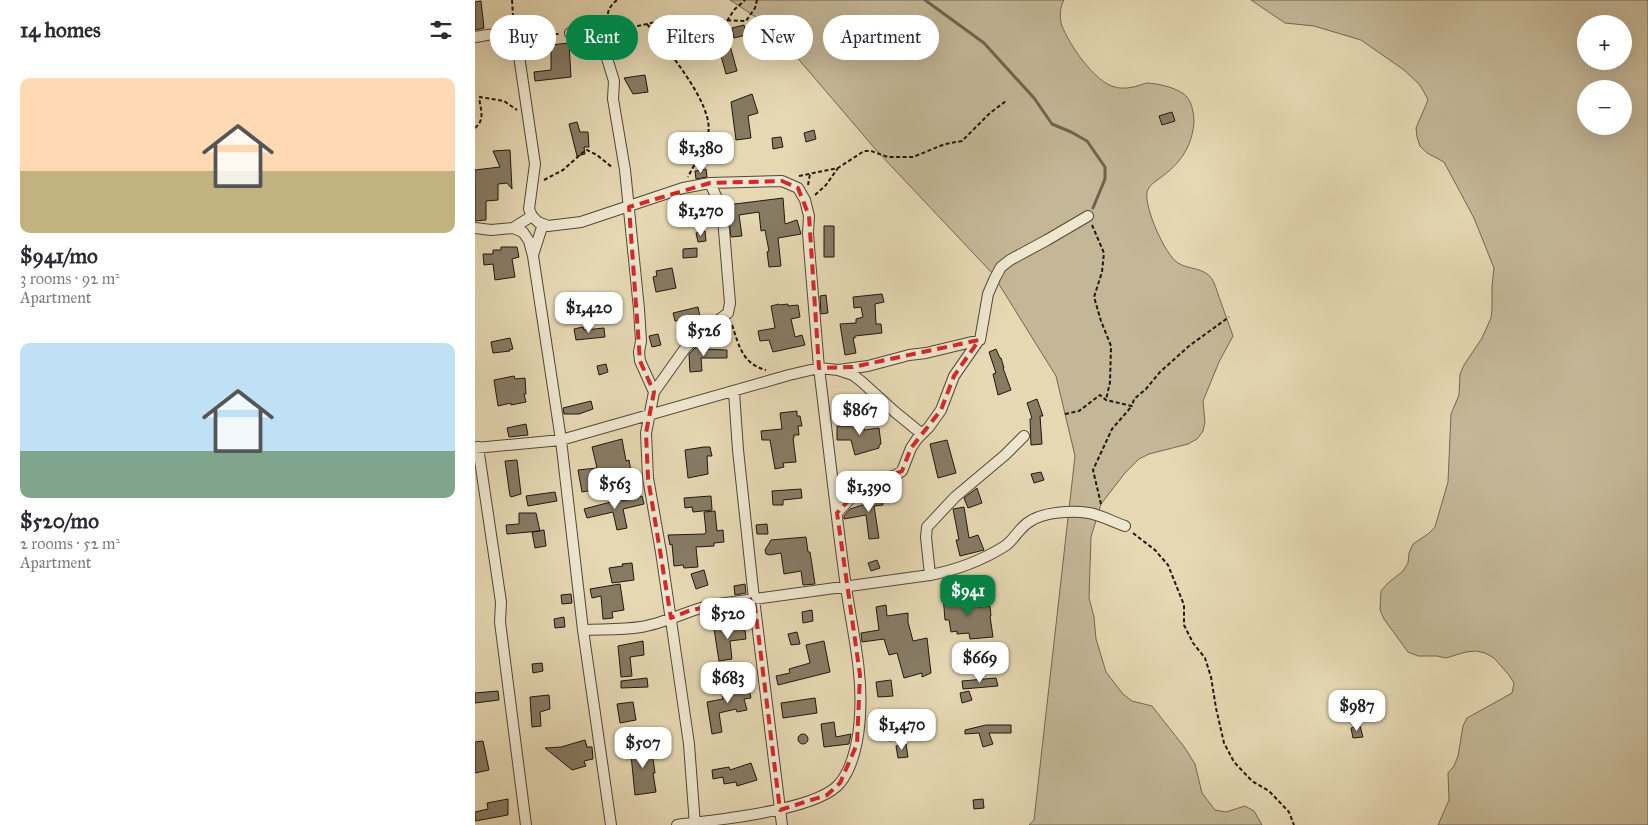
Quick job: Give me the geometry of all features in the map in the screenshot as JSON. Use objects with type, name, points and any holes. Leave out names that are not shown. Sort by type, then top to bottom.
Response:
[{"type":"street","points":[[475,38],[490,35]]},
{"type":"street","points":[[520,60],[535,164],[529,209],[532,216],[539,222],[547,226],[581,222],[683,188],[710,182],[782,181],[798,188],[805,200],[809,216],[808,234],[819,368],[860,675],[861,714],[857,744],[840,783],[827,794],[780,810],[677,825]]},
{"type":"street","points":[[608,60],[614,81],[613,99],[629,207],[639,309],[640,361],[654,392]]},
{"type":"street","points":[[694,824],[689,744],[648,478],[646,433],[654,392],[686,347],[728,313],[730,303],[724,230],[720,205],[710,182]]},
{"type":"street","points":[[513,228],[532,216]]},
{"type":"street","points":[[837,513],[860,488],[900,474],[911,448],[941,410],[954,376],[981,338],[988,294],[1001,267],[1088,216]]},
{"type":"street","points":[[533,256],[543,224]]},
{"type":"street","points":[[475,228],[491,230],[513,228],[523,232],[529,241],[533,256],[561,440],[583,630],[611,825]]},
{"type":"street","points":[[838,370],[868,366],[979,340]]},
{"type":"street","points":[[526,825],[500,622],[501,602],[476,447],[561,440],[819,368],[838,370],[853,375],[922,434]]},
{"type":"street","points":[[734,392],[738,450],[754,599],[782,825]]},
{"type":"street","points":[[930,576],[926,537],[927,527],[955,497],[1005,455],[1024,436]]},
{"type":"street","points":[[583,630],[641,627],[691,610],[754,599],[930,576],[955,570],[983,559],[1007,545],[1028,522],[1053,513],[1090,513],[1125,526]]},
{"type":"path","points":[[512,0],[514,15]]},
{"type":"path","points":[[607,15],[611,5],[617,0]]},
{"type":"path","points":[[731,15],[745,0]]},
{"type":"path","points":[[733,21],[746,21],[755,8],[757,0]]},
{"type":"path","points":[[638,26],[646,24],[676,61],[704,107],[708,120],[708,134],[683,188]]},
{"type":"path","points":[[475,128],[481,121],[482,115],[479,98],[482,96],[504,101],[529,122]]},
{"type":"path","points":[[782,181],[838,168],[864,151],[871,151],[887,157],[913,156],[945,144],[962,141],[990,113],[1006,101]]},
{"type":"path","points":[[533,186],[563,170],[581,152],[587,150],[597,155],[625,177]]},
{"type":"path","points":[[805,200],[814,196],[826,185],[838,168]]},
{"type":"path","points":[[1088,216],[1104,253],[1094,297],[1111,346],[1110,382],[1106,400]]},
{"type":"path","points":[[728,313],[743,355],[749,362],[767,370]]},
{"type":"path","points":[[1107,510],[1101,504],[1093,470],[1112,429],[1132,406],[1134,399],[1146,389],[1160,372],[1189,346],[1229,317]]},
{"type":"path","points":[[1065,414],[1079,411],[1100,395],[1106,400],[1132,406]]},
{"type":"path","points":[[1125,526],[1155,550],[1167,565],[1184,605],[1184,625],[1193,643],[1205,658],[1225,743],[1234,762],[1252,781],[1269,791],[1289,812],[1294,825]]},
{"type":"highlighted area","points":[[782,181],[798,188],[809,216],[819,368],[853,367],[979,340],[954,376],[941,410],[911,448],[902,471],[860,488],[837,513],[860,675],[857,744],[840,783],[827,795],[780,810],[754,599],[691,610],[671,618],[648,478],[646,433],[654,392],[640,361],[629,207],[710,183]]},
{"type":"shaded area","points":[[730,0],[1064,0],[1060,13],[1062,26],[1070,43],[1091,71],[1099,78],[1107,84],[1120,88],[1148,83],[1164,85],[1179,91],[1189,99],[1194,122],[1188,147],[1179,161],[1149,187],[1147,199],[1152,219],[1167,251],[1178,263],[1205,272],[1212,279],[1233,336],[1219,362],[1203,401],[1205,422],[1203,431],[1197,439],[1188,444],[1149,454],[1139,459],[1125,473],[1101,504],[1091,537],[1089,598],[1094,617],[1096,639],[1106,672],[1123,694],[1132,701],[1152,706],[1195,764],[1202,793],[1215,810],[1226,812],[1245,806],[1254,811],[1262,825],[1029,825],[1034,820],[1075,456],[1056,376],[992,273],[877,151],[799,60],[813,60],[813,15],[753,15]]},
{"type":"shaded area","points":[[1251,0],[1648,0],[1648,825],[1438,825],[1449,800],[1448,773],[1454,766],[1458,756],[1463,726],[1467,718],[1512,693],[1514,683],[1494,658],[1485,653],[1476,651],[1466,652],[1446,658],[1418,656],[1408,652],[1384,619],[1380,610],[1381,591],[1403,571],[1408,563],[1409,553],[1413,544],[1435,527],[1448,482],[1451,414],[1459,395],[1460,374],[1482,338],[1491,318],[1494,268],[1474,218],[1444,162],[1427,153],[1420,146],[1416,128],[1428,100],[1419,84],[1404,70],[1361,40],[1314,26],[1285,23]]},
{"type":"building","points":[[481,1],[484,28],[475,30],[475,2]]},
{"type":"building","points":[[743,25],[743,36],[734,38],[733,28]]},
{"type":"building","points":[[566,43],[566,60],[570,60],[571,77],[535,81],[534,72],[551,70],[551,60],[556,60],[556,44]]},
{"type":"building","points":[[733,56],[737,71],[726,74],[722,60],[733,60]]},
{"type":"building","points":[[645,75],[648,92],[633,94],[624,78]]},
{"type":"building","points":[[752,94],[758,113],[748,116],[751,138],[736,140],[731,102]]},
{"type":"building","points":[[1172,112],[1175,121],[1162,125],[1159,116]]},
{"type":"building","points":[[577,122],[580,132],[588,132],[589,147],[584,147],[585,154],[577,156],[569,124]]},
{"type":"building","points":[[814,130],[816,139],[806,142],[804,133]]},
{"type":"building","points":[[781,137],[783,147],[773,149],[772,138]]},
{"type":"building","points":[[510,150],[512,189],[507,183],[498,184],[498,200],[486,201],[486,220],[475,221],[475,170],[500,167],[493,151]]},
{"type":"building","points":[[706,169],[707,177],[696,179],[695,171]]},
{"type":"building","points":[[783,198],[785,224],[797,220],[801,234],[778,238],[781,266],[769,267],[767,252],[769,251],[765,230],[761,231],[759,212],[739,215],[742,236],[731,237],[727,205]]},
{"type":"building","points":[[824,226],[834,226],[834,257],[824,257]]},
{"type":"building","points":[[705,231],[706,241],[698,242],[696,233]]},
{"type":"building","points":[[501,247],[517,247],[519,257],[512,259],[515,277],[495,280],[493,264],[484,265],[483,254],[493,254],[493,250],[501,250]]},
{"type":"building","points":[[697,248],[697,257],[683,258],[683,249]]},
{"type":"building","points":[[672,268],[676,288],[656,292],[653,277],[657,276],[656,271]]},
{"type":"building","points":[[882,294],[884,302],[875,304],[876,324],[881,324],[882,333],[855,336],[853,338],[856,353],[845,355],[840,324],[856,323],[856,319],[863,317],[861,307],[854,308],[853,297]]},
{"type":"building","points":[[826,295],[828,313],[821,314],[820,296]]},
{"type":"building","points":[[788,304],[788,306],[798,305],[800,317],[791,319],[795,337],[802,335],[805,345],[773,352],[769,340],[760,341],[758,331],[775,328],[771,306]]},
{"type":"building","points":[[698,307],[700,317],[675,321],[673,313]]},
{"type":"building","points":[[583,327],[584,330],[604,328],[605,337],[576,340],[574,329]]},
{"type":"building","points":[[658,334],[661,345],[652,347],[649,336]]},
{"type":"building","points":[[510,338],[513,349],[493,353],[491,342]]},
{"type":"building","points":[[699,344],[700,349],[727,350],[727,358],[701,358],[702,371],[690,372],[689,354]]},
{"type":"building","points":[[996,349],[1001,358],[1011,390],[998,395],[993,374],[996,373],[989,352]]},
{"type":"building","points":[[606,364],[608,372],[599,375],[597,366]]},
{"type":"building","points":[[514,376],[515,379],[525,378],[526,394],[524,394],[526,402],[498,406],[494,380]]},
{"type":"building","points":[[1037,399],[1043,416],[1040,416],[1042,444],[1031,445],[1030,419],[1032,418],[1027,403]]},
{"type":"building","points":[[591,401],[593,409],[579,414],[564,414],[563,408]]},
{"type":"building","points":[[797,411],[797,416],[800,416],[802,426],[798,426],[799,435],[794,435],[793,438],[796,462],[783,463],[784,467],[775,469],[770,440],[762,440],[761,431],[782,429],[780,413]]},
{"type":"building","points":[[863,416],[864,430],[879,428],[881,444],[879,448],[855,455],[851,440],[837,440],[837,426],[852,426],[851,417]]},
{"type":"building","points":[[526,424],[528,435],[509,437],[507,428]]},
{"type":"building","points":[[622,439],[626,461],[629,460],[631,471],[596,479],[599,489],[582,492],[578,470],[597,468],[592,447]]},
{"type":"building","points":[[947,440],[956,473],[938,478],[930,444]]},
{"type":"building","points":[[710,447],[712,456],[707,456],[708,474],[688,478],[685,450]]},
{"type":"building","points":[[517,460],[521,494],[511,497],[505,461]]},
{"type":"building","points":[[1041,472],[1044,480],[1034,483],[1031,474]]},
{"type":"building","points":[[880,488],[883,505],[874,506],[879,538],[869,539],[866,515],[844,519],[844,516],[850,509],[872,502],[870,491]]},
{"type":"building","points":[[977,488],[982,503],[968,508],[964,498]]},
{"type":"building","points":[[801,489],[802,498],[783,500],[783,505],[773,505],[772,491]]},
{"type":"building","points":[[555,492],[557,501],[528,506],[526,496]]},
{"type":"building","points":[[642,496],[644,504],[623,509],[627,528],[617,530],[613,512],[587,518],[584,509],[622,499],[622,501]]},
{"type":"building","points":[[711,496],[712,510],[693,512],[692,507],[685,508],[684,498]]},
{"type":"building","points":[[964,507],[969,538],[978,535],[984,550],[960,556],[956,540],[959,540],[953,509]]},
{"type":"building","points":[[715,511],[717,531],[723,530],[724,542],[714,543],[714,546],[696,547],[698,567],[684,568],[683,565],[674,566],[672,544],[670,545],[668,535],[705,534],[704,512]]},
{"type":"building","points":[[519,513],[536,513],[540,531],[507,534],[506,525],[519,524]]},
{"type":"building","points":[[767,524],[768,534],[757,534],[756,525]]},
{"type":"building","points":[[544,530],[546,546],[535,548],[532,532]]},
{"type":"building","points":[[806,537],[815,584],[803,585],[801,571],[784,574],[781,553],[770,555],[766,554],[765,550],[771,540]]},
{"type":"building","points":[[877,560],[880,568],[871,571],[868,563]]},
{"type":"building","points":[[632,563],[634,580],[612,583],[609,568]]},
{"type":"building","points":[[704,570],[708,585],[696,589],[691,574]]},
{"type":"building","points":[[620,584],[624,610],[612,612],[613,618],[603,619],[601,596],[592,598],[590,589]]},
{"type":"building","points":[[745,584],[746,593],[735,595],[734,586]]},
{"type":"building","points":[[571,594],[572,603],[562,604],[561,595]]},
{"type":"building","points":[[953,594],[953,599],[977,597],[978,607],[990,606],[993,637],[970,639],[969,633],[957,634],[957,631],[951,632],[949,620],[945,620],[943,595]]},
{"type":"building","points":[[886,605],[887,616],[908,613],[908,622],[913,641],[927,638],[931,673],[922,677],[922,673],[904,678],[897,653],[889,655],[884,639],[862,642],[861,633],[879,630],[876,607]]},
{"type":"building","points":[[812,610],[813,621],[803,623],[802,612]]},
{"type":"building","points":[[564,617],[565,627],[555,628],[554,619]]},
{"type":"building","points":[[741,625],[742,630],[745,630],[746,639],[730,641],[732,659],[719,661],[714,629]]},
{"type":"building","points":[[797,632],[800,644],[791,645],[788,634]]},
{"type":"building","points":[[643,641],[644,655],[630,657],[632,676],[621,677],[618,646]]},
{"type":"building","points":[[824,641],[830,672],[778,685],[776,676],[790,673],[789,669],[810,663],[806,645]]},
{"type":"building","points":[[542,663],[543,671],[533,673],[532,664]]},
{"type":"building","points":[[647,678],[648,687],[621,688],[621,681]]},
{"type":"building","points":[[996,678],[998,686],[963,689],[962,681]]},
{"type":"building","points":[[891,680],[893,696],[878,697],[876,682]]},
{"type":"building","points":[[735,682],[735,685],[748,684],[751,698],[744,699],[747,710],[737,712],[736,709],[719,713],[722,732],[712,734],[707,702],[723,699],[721,688],[727,687],[726,684]]},
{"type":"building","points":[[498,691],[499,700],[475,703],[475,693]]},
{"type":"building","points":[[969,691],[972,700],[962,703],[960,693]]},
{"type":"building","points":[[549,695],[550,709],[540,712],[541,726],[532,727],[530,697]]},
{"type":"building","points":[[815,698],[817,713],[783,718],[781,703]]},
{"type":"building","points":[[633,702],[636,720],[620,723],[617,704]]},
{"type":"building","points":[[896,720],[899,740],[889,741],[884,722]]},
{"type":"building","points":[[834,722],[836,737],[851,734],[849,744],[824,747],[821,724]]},
{"type":"building","points":[[986,725],[1011,725],[1011,733],[989,733],[993,744],[983,747],[979,733],[965,734],[965,730]]},
{"type":"building","points":[[1360,726],[1363,737],[1353,738],[1351,728]]},
{"type":"building","points":[[651,730],[653,739],[643,740],[642,731]]},
{"type":"building","points":[[801,734],[805,734],[808,739],[807,743],[801,744],[798,741],[798,737]]},
{"type":"building","points":[[585,740],[587,747],[592,747],[593,759],[584,761],[586,766],[572,770],[545,748],[561,747]]},
{"type":"building","points":[[483,741],[489,770],[475,773],[475,742]]},
{"type":"building","points":[[906,744],[908,757],[898,758],[896,746]]},
{"type":"building","points":[[630,745],[651,745],[656,792],[635,795]]},
{"type":"building","points":[[751,763],[757,780],[737,786],[736,782],[724,784],[723,777],[713,779],[712,770],[729,767],[730,770]]},
{"type":"building","points":[[508,799],[508,815],[475,821],[475,812],[488,809],[487,803]]},
{"type":"building","points":[[983,799],[984,808],[974,809],[973,800]]},
{"type":"waterway","points":[[925,0],[984,43],[1034,98],[1052,124],[1087,141],[1105,167],[1105,179],[1093,208]]}]
